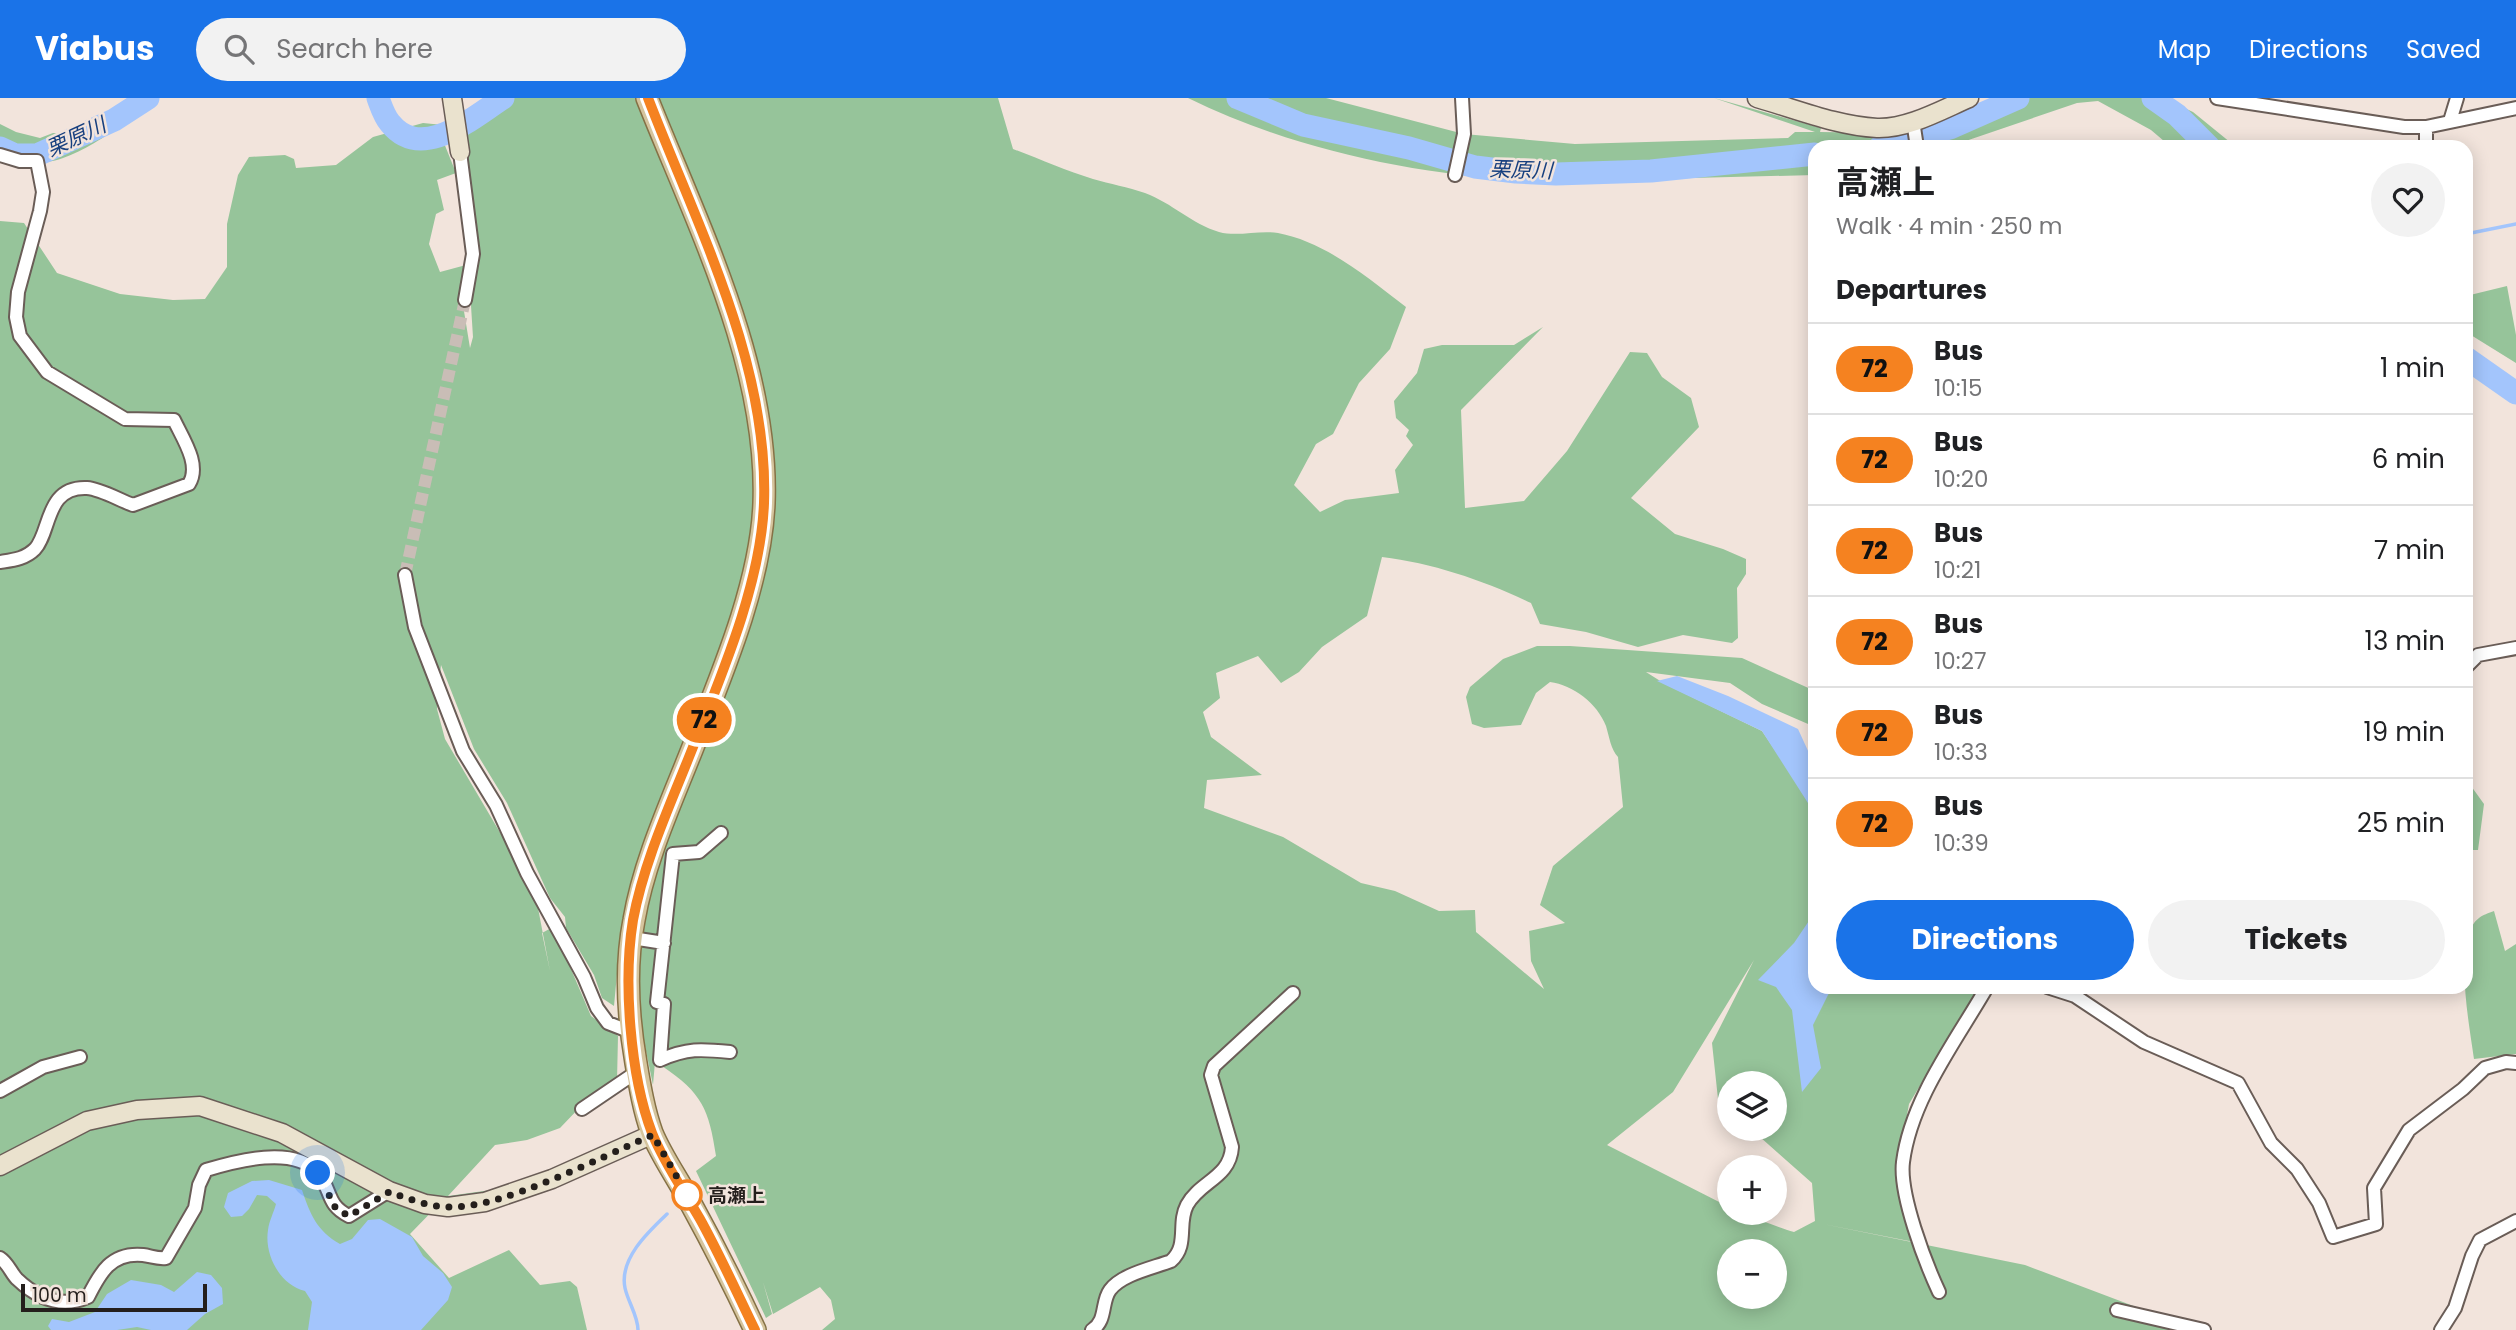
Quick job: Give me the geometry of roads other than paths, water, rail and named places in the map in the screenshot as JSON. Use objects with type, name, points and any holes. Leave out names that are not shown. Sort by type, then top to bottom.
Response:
[{"type":"main road","points":[[648,98],[730,310],[749,369],[761,443],[764,505],[754,565],[729,657],[656,840],[634,919],[629,971],[631,1032],[653,1135],[721,1258],[755,1330]]},
{"type":"street","points":[[452,98],[473,254],[464,300]]},
{"type":"street","points":[[1455,175],[1464,134],[1462,98]]},
{"type":"street","points":[[1757,98],[1831,120],[1879,128],[1914,126],[1969,98]]},
{"type":"street","points":[[2217,98],[2350,120],[2426,127],[2516,108]]},
{"type":"street","points":[[2449,121],[2457,98]]},
{"type":"street","points":[[1914,126],[1916,140]]},
{"type":"street","points":[[2426,127],[2426,140]]},
{"type":"street","points":[[0,155],[20,161],[37,161],[43,192],[18,292],[16,317],[20,336],[47,372],[125,419],[174,420],[194,466],[194,477],[189,484],[133,505],[87,488],[72,491],[61,498],[49,512],[37,548],[21,559],[0,562]]},
{"type":"street","points":[[405,575],[415,628],[463,751],[496,805],[527,873],[584,977],[597,1008],[608,1023],[631,1032]]},
{"type":"street","points":[[2473,660],[2478,655],[2516,648]]},
{"type":"street","points":[[721,833],[699,852],[673,854],[657,1002],[664,1004],[660,1060],[681,1051],[698,1048],[730,1052]]},
{"type":"street","points":[[632,938],[664,943]]},
{"type":"street","points":[[1093,1330],[1102,1317],[1108,1292],[1117,1282],[1171,1261],[1178,1255],[1187,1204],[1225,1170],[1231,1159],[1232,1147],[1211,1075],[1214,1066],[1293,993]]},
{"type":"street","points":[[1939,1292],[1905,1194],[1903,1163],[1917,1112],[1983,994]]},
{"type":"street","points":[[2069,994],[2144,1041],[2238,1083],[2271,1143],[2297,1169],[2319,1203],[2333,1237],[2376,1224],[2374,1188],[2409,1130],[2463,1089],[2484,1068],[2506,1062],[2516,1063]]},
{"type":"street","points":[[0,1091],[43,1067],[80,1057]]},
{"type":"street","points":[[582,1109],[638,1071]]},
{"type":"street","points":[[0,1166],[88,1121],[137,1110],[200,1106],[282,1133],[389,1192],[425,1204],[448,1207],[485,1202],[552,1179],[653,1135]]},
{"type":"street","points":[[0,1258],[16,1279],[48,1301],[74,1303],[88,1297],[103,1268],[120,1258],[142,1255],[155,1259],[166,1258],[195,1208],[199,1185],[206,1170],[237,1161],[281,1157],[306,1164],[318,1173],[336,1209],[349,1216],[389,1192]]},
{"type":"street","points":[[2441,1330],[2455,1308],[2480,1240],[2516,1221]]},
{"type":"street","points":[[2117,1310],[2204,1330]]},
{"type":"water","points":[[1677,676],[1728,696],[1798,729],[1808,751],[1808,803],[1762,731],[1657,681]]},
{"type":"water","points":[[1808,922],[1808,994],[1828,994],[1813,1025],[1821,1068],[1802,1092],[1792,1010],[1776,987],[1758,980],[1794,943]]},
{"type":"water","points":[[269,1180],[302,1190],[315,1221],[340,1244],[352,1239],[368,1220],[380,1219],[412,1237],[423,1256],[443,1273],[452,1287],[448,1300],[421,1330],[308,1330],[312,1302],[305,1291],[296,1288],[281,1276],[271,1259],[267,1240],[276,1204],[267,1196],[257,1195],[242,1216],[231,1217],[224,1207],[228,1193],[252,1181]]},
{"type":"water","points":[[197,1272],[211,1275],[222,1288],[223,1304],[205,1314],[187,1330],[151,1330],[137,1327],[117,1330],[51,1330],[48,1326],[52,1319],[69,1322],[95,1312],[107,1294],[131,1280],[161,1285],[174,1292]]},
{"type":"waterway","name":"栗原川","points":[[0,148],[15,155],[37,155],[114,120],[148,98]]},
{"type":"waterway","name":"栗原川","points":[[378,98],[390,123],[403,134],[417,139],[447,133],[503,98]]},
{"type":"waterway","name":"栗原川","points":[[1238,98],[1303,125],[1409,148],[1475,167],[1516,172],[1556,174],[1651,171],[1808,155]]},
{"type":"waterway","name":"栗原川","points":[[1906,140],[1950,128],[2018,98]]},
{"type":"waterway","name":"栗原川","points":[[2153,98],[2177,115],[2202,140]]},
{"type":"waterway","points":[[2473,233],[2516,224]]},
{"type":"waterway","name":"栗原川","points":[[2473,363],[2516,393]]},
{"type":"waterway","points":[[638,1330],[625,1288],[626,1267],[637,1247],[667,1214]]},
{"type":"tunnel","points":[[405,575],[465,300]]},
{"type":"place","name":"高瀬上","points":[[687,1195]]}]
